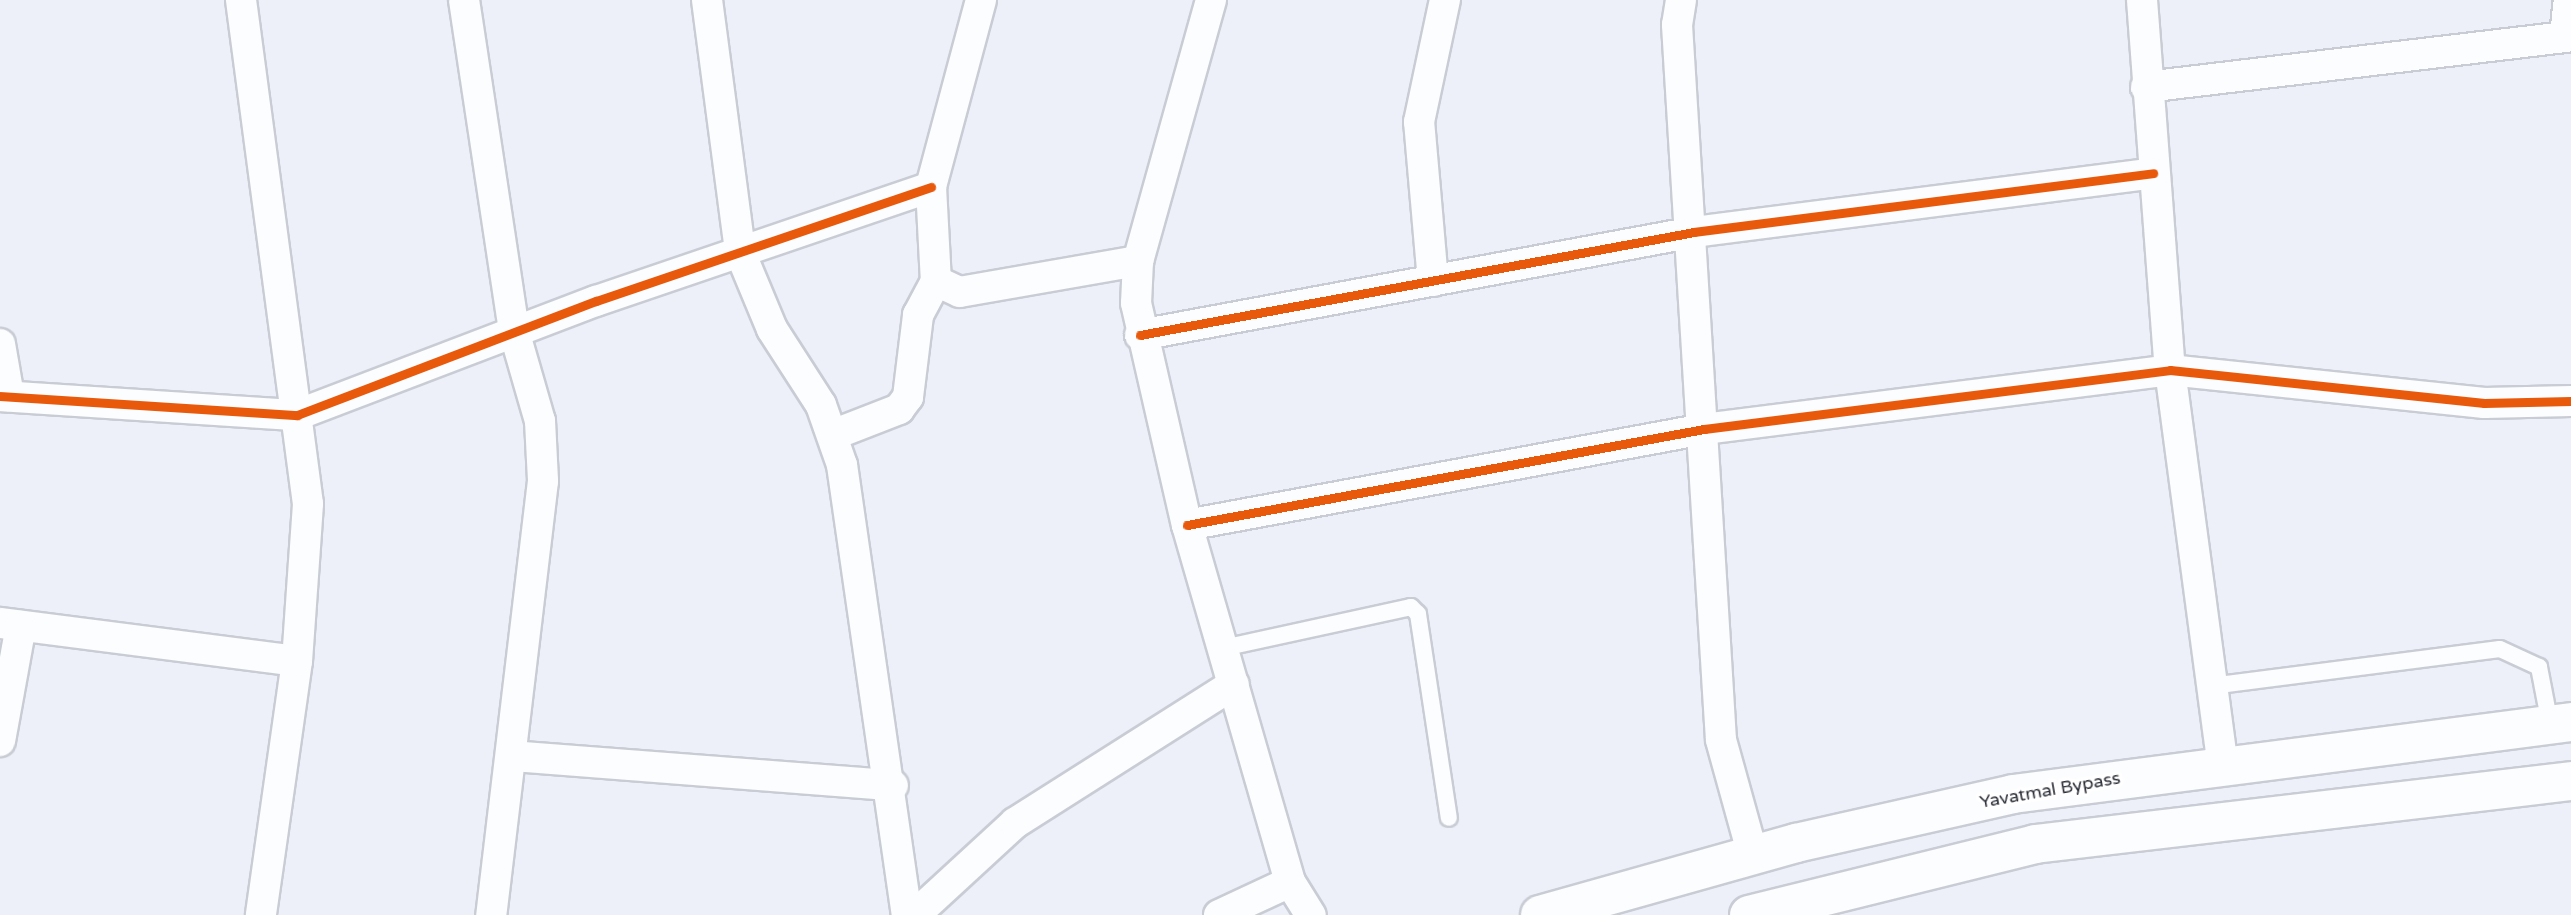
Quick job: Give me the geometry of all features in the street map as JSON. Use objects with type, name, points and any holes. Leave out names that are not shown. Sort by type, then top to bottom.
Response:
[{"type":"main road","name":"Yavatmal Bypass","points":[[1540,915],[1753,855],[2013,794],[2560,723]]},
{"type":"main road","points":[[1749,915],[1829,905],[2035,844],[2571,780]]},
{"type":"street","points":[[241,0],[307,504],[297,661],[261,915]]},
{"type":"street","points":[[464,0],[514,331],[540,421],[543,481],[491,915]]},
{"type":"street","points":[[707,0],[740,252],[772,330],[835,434],[893,785],[907,915]]},
{"type":"street","points":[[835,434],[899,409],[908,397],[918,315],[936,281],[931,187],[981,0]]},
{"type":"street","points":[[1211,0],[1138,261],[1140,335],[1188,525],[1290,882],[1311,915]]},
{"type":"street","points":[[1433,281],[1419,122],[1446,0]]},
{"type":"street","points":[[1681,0],[1678,25],[1694,232],[1721,740],[1753,855]]},
{"type":"street","points":[[2142,0],[2146,87],[2170,370],[2223,765]]},
{"type":"street","points":[[2146,87],[2568,36],[2569,0]]},
{"type":"street","points":[[1140,335],[1694,232],[2153,173]]},
{"type":"street","points":[[0,344],[4,396],[297,415],[514,331],[931,187]]},
{"type":"street","points":[[936,281],[960,292],[1138,261]]},
{"type":"street","points":[[1188,525],[1704,429],[2170,370],[2484,403],[2571,401]]},
{"type":"street","points":[[0,741],[11,625],[297,661]]},
{"type":"street","points":[[915,915],[1015,823],[1234,684]]},
{"type":"street","points":[[512,756],[893,785]]},
{"type":"street","points":[[1219,915],[1290,882]]},
{"type":"lane","points":[[1223,648],[1411,607],[1418,614],[1449,818]]},
{"type":"lane","points":[[2211,686],[2500,649],[2539,667],[2560,723]]},
{"type":"cycle path","points":[[1140,335],[1694,232],[2153,173]]},
{"type":"cycle path","points":[[0,396],[297,415],[596,301],[931,187]]},
{"type":"cycle path","points":[[1187,525],[1704,429],[2170,370],[2484,403],[2571,401]]}]
